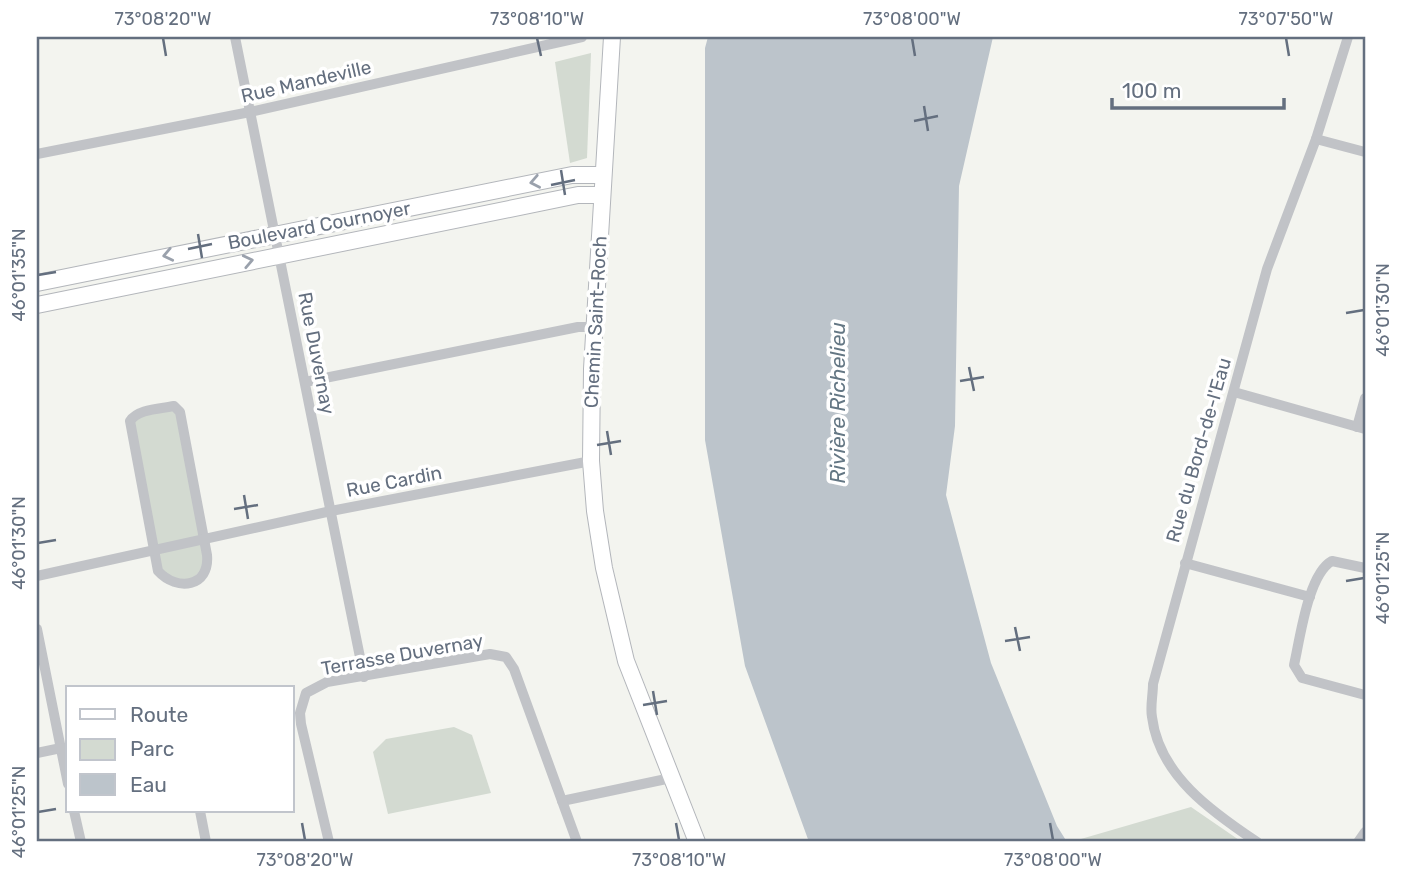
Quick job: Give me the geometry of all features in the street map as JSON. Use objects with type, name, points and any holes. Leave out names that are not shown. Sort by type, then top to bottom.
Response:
[{"type":"street","name":"Rue Duvernay","points":[[235,37],[364,677]]},
{"type":"street","name":"Rue Mandeville","points":[[37,154],[250,112],[582,37]]},
{"type":"street","name":"Chemin Saint-Roch","points":[[612,37],[594,327],[591,461],[598,536],[618,632],[640,702],[697,842]]},
{"type":"street","name":"Rue du Bord-de-l'Eau","points":[[1257,842],[1211,810],[1186,786],[1166,757],[1155,733],[1151,715],[1153,684],[1267,269],[1316,139],[1348,37]]},
{"type":"street","points":[[1316,139],[1365,152]]},
{"type":"street","name":"Boulevard Cournoyer","points":[[37,283],[572,175],[602,176]]},
{"type":"street","name":"Boulevard Cournoyer","points":[[37,305],[578,195],[601,195]]},
{"type":"street","points":[[305,382],[578,327],[594,327]]},
{"type":"street","points":[[1234,392],[1361,428],[1365,398]]},
{"type":"street","points":[[174,406],[180,412],[204,538],[208,565],[202,576],[188,584],[176,583],[162,575],[153,550],[130,426],[133,417],[141,412],[174,406]]},
{"type":"street","name":"Rue Cardin","points":[[37,576],[331,511],[591,461]]},
{"type":"street","points":[[1365,568],[1332,561],[1324,566],[1310,597],[1294,665],[1302,678],[1365,695]]},
{"type":"street","points":[[1185,564],[1310,597]]},
{"type":"street","points":[[37,629],[66,774]]},
{"type":"street","name":"Terrasse Duvernay","points":[[329,842],[302,724],[302,701],[306,692],[327,682],[490,654],[506,657],[517,677],[577,842]]},
{"type":"street","points":[[37,753],[61,748]]},
{"type":"street","points":[[562,800],[671,778]]},
{"type":"street","points":[[74,812],[80,842]]},
{"type":"street","points":[[200,812],[206,842]]},
{"type":"street","points":[[1358,842],[1365,832]]},
{"type":"green space","points":[[591,53],[587,158],[570,163],[555,62]]},
{"type":"green space","points":[[174,406],[211,558],[188,584],[162,575],[133,423],[137,415]]},
{"type":"green space","points":[[454,727],[472,735],[491,793],[388,814],[373,752],[386,739]]},
{"type":"green space","points":[[1191,807],[1242,842],[1074,841]]},
{"type":"water","name":"Rivière Richelieu","points":[[708,37],[993,37],[959,186],[955,426],[946,495],[991,663],[1057,826],[1067,842],[809,842],[745,666],[705,440],[705,48]]}]
